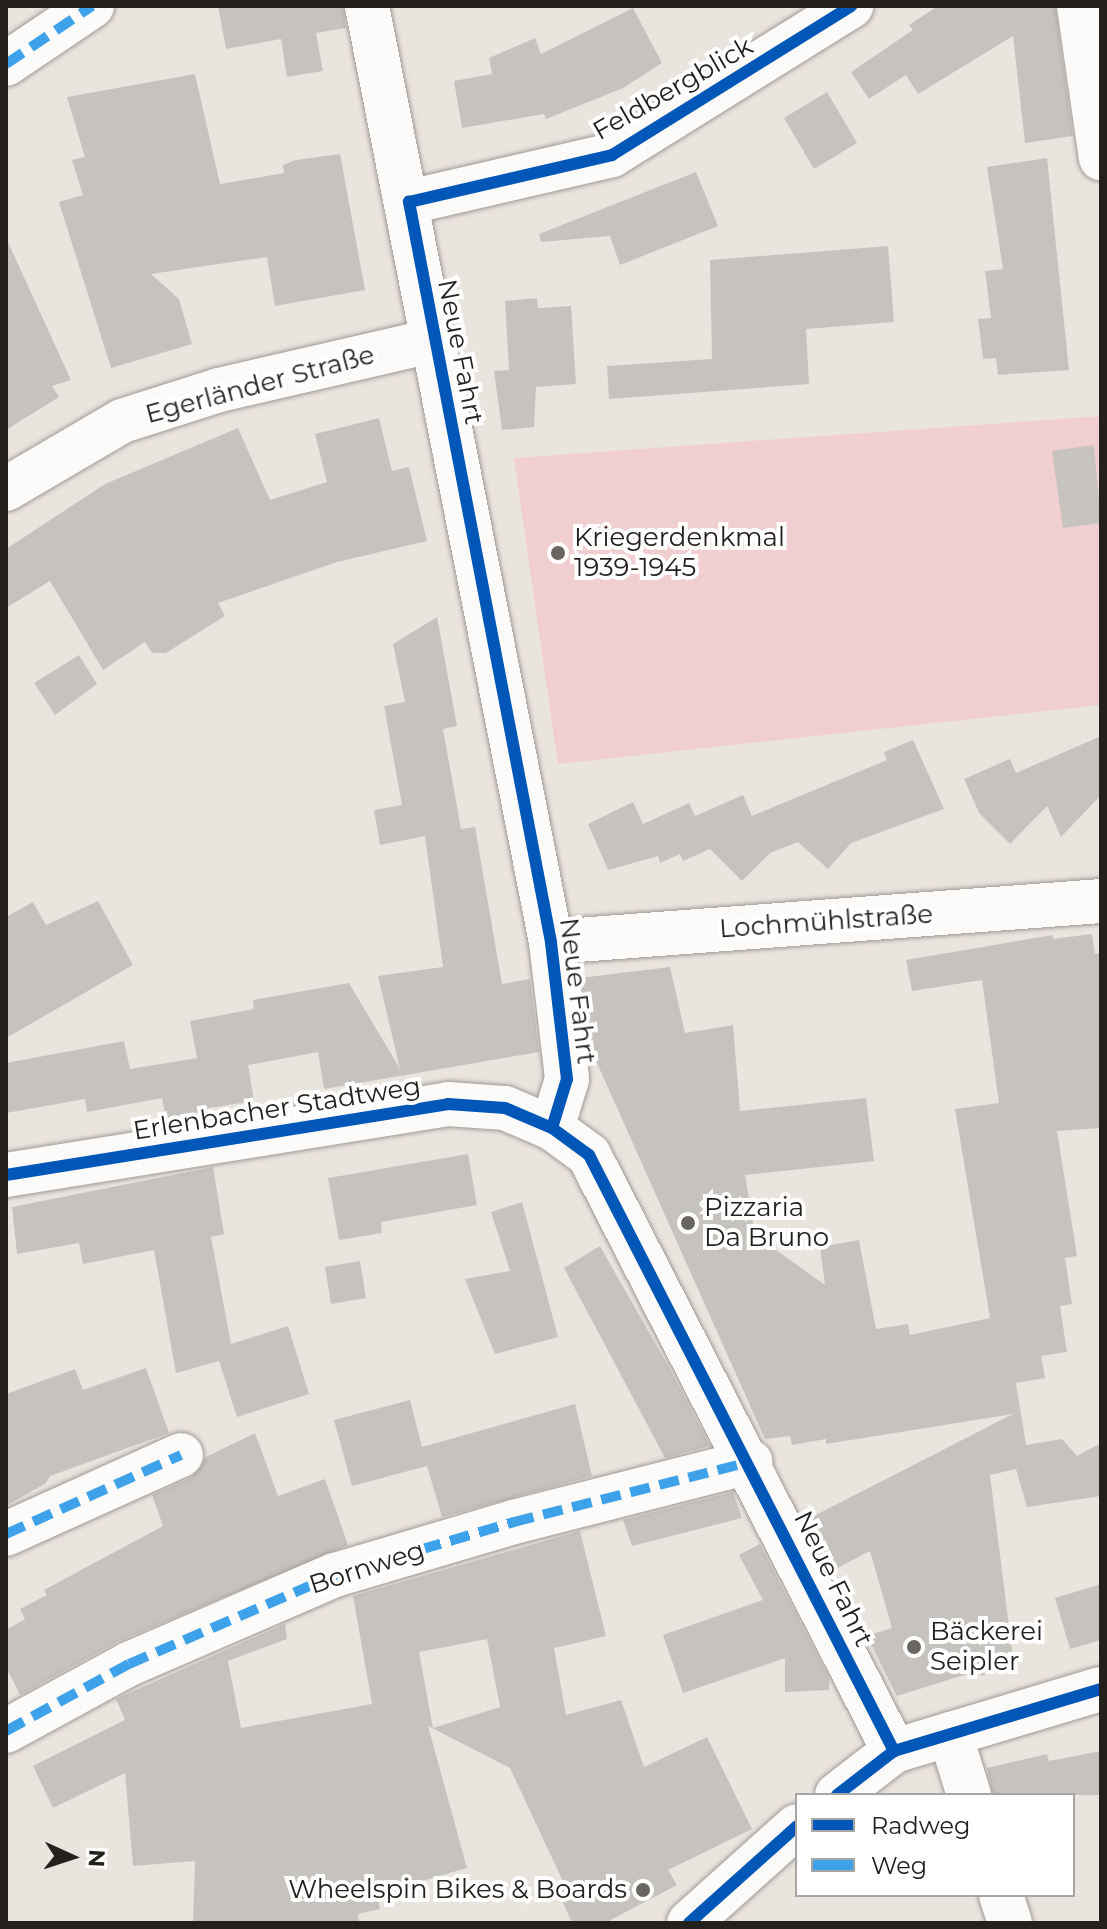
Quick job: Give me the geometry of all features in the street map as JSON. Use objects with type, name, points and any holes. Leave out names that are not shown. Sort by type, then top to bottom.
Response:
[{"type":"street","points":[[6,64],[92,6]]},
{"type":"street","name":"Neue Fahrt","points":[[367,6],[409,202],[551,942],[567,1079],[552,1128],[589,1155],[750,1462],[894,1751]]},
{"type":"street","name":"Feldbergblick","points":[[409,202],[612,155],[851,6]]},
{"type":"street","points":[[1079,6],[1101,158]]},
{"type":"street","name":"Egerländer Straße","points":[[6,489],[122,421],[219,390],[435,340]]},
{"type":"street","name":"Lochmühlstraße","points":[[551,942],[1101,901]]},
{"type":"street","name":"Erlenbacher Stadtweg","points":[[6,1175],[448,1104],[505,1108],[552,1128]]},
{"type":"street","points":[[6,1534],[181,1455]]},
{"type":"street","name":"Bornweg","points":[[6,1731],[129,1664],[335,1575],[514,1522],[750,1462]]},
{"type":"street","points":[[840,1793],[894,1751],[1101,1689]]},
{"type":"street","points":[[950,1734],[968,1793]]},
{"type":"street","points":[[689,1923],[795,1828]]},
{"type":"street","points":[[1002,1897],[1010,1923]]},
{"type":"shaded area","points":[[1101,416],[1101,705],[558,764],[514,458]]},
{"type":"building","points":[[218,6],[343,6],[346,28],[316,33],[323,71],[287,77],[281,39],[226,49]]},
{"type":"building","points":[[938,6],[1055,6],[1073,136],[1025,143],[1013,36],[918,94],[906,75],[869,99],[851,72],[913,30],[909,25]]},
{"type":"building","points":[[633,8],[662,63],[623,88],[546,119],[544,114],[462,128],[454,81],[492,74],[489,58],[535,38],[541,54]]},
{"type":"building","points":[[195,74],[220,184],[284,173],[283,165],[296,160],[340,154],[365,290],[275,306],[267,257],[151,274],[179,299],[192,344],[111,368],[59,202],[83,195],[72,160],[85,157],[67,97]]},
{"type":"building","points":[[827,92],[857,143],[814,169],[784,118]]},
{"type":"building","points":[[1047,158],[1069,370],[998,375],[996,358],[983,359],[978,319],[991,318],[985,271],[1003,269],[987,167]]},
{"type":"building","points":[[696,172],[718,226],[620,265],[610,236],[541,242],[539,234]]},
{"type":"building","points":[[6,238],[71,380],[52,386],[59,397],[6,430]]},
{"type":"building","points":[[888,246],[894,322],[806,329],[809,384],[609,399],[607,366],[712,359],[710,260]]},
{"type":"building","points":[[537,298],[538,308],[571,306],[576,384],[536,387],[534,427],[502,430],[494,371],[509,370],[505,301]]},
{"type":"building","points":[[379,418],[392,471],[409,467],[427,541],[337,562],[218,603],[225,616],[166,653],[152,653],[145,642],[103,670],[50,581],[6,608],[6,549],[105,484],[238,428],[270,500],[327,482],[315,434]]},
{"type":"building","points":[[1094,445],[1101,523],[1063,528],[1052,451]]},
{"type":"building","points":[[437,617],[457,726],[443,729],[461,829],[475,827],[502,984],[530,979],[539,1052],[324,1089],[318,1052],[248,1065],[254,1101],[203,1109],[205,1118],[167,1124],[162,1098],[87,1112],[85,1099],[6,1113],[6,1063],[124,1041],[130,1069],[197,1058],[190,1021],[254,1009],[253,1000],[349,983],[400,1069],[378,976],[443,967],[425,836],[380,845],[374,810],[402,805],[384,706],[405,702],[393,644]]},
{"type":"building","points":[[79,655],[97,684],[55,715],[34,683]]},
{"type":"building","points":[[1101,736],[1101,795],[1061,837],[1047,806],[1010,844],[979,813],[964,779],[1010,759],[1016,773]]},
{"type":"building","points":[[913,740],[944,809],[851,843],[828,869],[798,842],[770,853],[742,881],[710,849],[683,861],[680,854],[660,863],[658,856],[608,870],[588,824],[633,802],[643,824],[689,803],[695,816],[743,795],[752,816],[887,760],[884,752]]},
{"type":"building","points":[[98,901],[133,965],[6,1038],[6,917],[33,902],[46,925]]},
{"type":"building","points":[[1092,934],[1095,954],[1101,953],[1101,1128],[1057,1131],[1077,1256],[1065,1258],[1072,1304],[1060,1306],[1067,1352],[1041,1356],[1045,1378],[1016,1383],[1026,1445],[1062,1439],[1077,1456],[1101,1443],[1101,1496],[1027,1507],[1016,1469],[990,1475],[1014,1666],[981,1676],[980,1670],[897,1696],[867,1636],[892,1628],[870,1551],[834,1570],[804,1521],[1013,1414],[826,1444],[826,1439],[792,1445],[790,1436],[765,1439],[588,1043],[580,978],[670,967],[685,1033],[733,1025],[740,1111],[866,1098],[874,1161],[745,1175],[755,1235],[825,1285],[820,1247],[859,1240],[876,1329],[908,1324],[910,1335],[990,1318],[955,1109],[999,1103],[982,980],[912,991],[906,960],[1053,935],[1053,939]]},
{"type":"building","points":[[468,1154],[477,1205],[381,1222],[382,1233],[339,1240],[328,1178]]},
{"type":"building","points":[[213,1167],[224,1234],[211,1237],[231,1344],[288,1326],[309,1394],[237,1417],[219,1361],[176,1373],[154,1250],[83,1264],[79,1243],[17,1254],[12,1207]]},
{"type":"building","points":[[522,1202],[558,1337],[495,1354],[465,1279],[510,1271],[491,1212]]},
{"type":"building","points":[[600,1246],[710,1446],[665,1458],[564,1268]]},
{"type":"building","points":[[360,1261],[366,1298],[331,1304],[325,1267]]},
{"type":"building","points":[[146,1368],[169,1433],[50,1476],[46,1483],[6,1506],[6,1394],[75,1369],[83,1390]]},
{"type":"building","points":[[410,1400],[422,1447],[575,1404],[592,1476],[442,1517],[427,1466],[352,1486],[334,1420]]},
{"type":"building","points":[[255,1433],[278,1496],[325,1479],[348,1545],[119,1641],[20,1695],[6,1667],[6,1630],[25,1619],[20,1609],[47,1595],[44,1590],[163,1526],[152,1495],[192,1477],[206,1457]]},
{"type":"building","points":[[733,1492],[742,1518],[632,1546],[623,1520]]},
{"type":"building","points":[[580,1531],[606,1636],[554,1648],[566,1715],[621,1700],[644,1767],[707,1737],[752,1829],[668,1870],[677,1885],[605,1923],[572,1923],[558,1891],[566,1888],[510,1768],[428,1726],[467,1868],[377,1894],[380,1909],[358,1914],[359,1923],[193,1923],[195,1861],[133,1866],[125,1773],[53,1808],[33,1766],[125,1720],[116,1699],[285,1624],[287,1639],[228,1661],[241,1728],[372,1704],[353,1596]],"holes":[[[487,1639],[500,1707],[433,1728],[419,1652]]]},
{"type":"building","points":[[760,1544],[829,1678],[829,1690],[785,1692],[785,1658],[683,1693],[663,1635],[763,1600],[739,1555]]},
{"type":"building","points":[[1101,1584],[1101,1640],[1070,1649],[1055,1598]]},
{"type":"building","points":[[1101,1751],[1101,1795],[993,1793],[987,1768],[1047,1754],[1049,1761]]},
{"type":"marked path","points":[[6,64],[92,6]]},
{"type":"marked path","points":[[6,1534],[181,1455]]},
{"type":"marked path","points":[[6,1731],[129,1664],[335,1575],[514,1522],[750,1462]]},
{"type":"cycle path","points":[[552,1128],[567,1079],[551,942],[409,202],[612,155],[851,6]]},
{"type":"cycle path","points":[[6,1175],[448,1104],[505,1108],[552,1128],[589,1155],[894,1751]]},
{"type":"cycle path","points":[[840,1793],[894,1751],[1101,1689]]},
{"type":"cycle path","points":[[689,1923],[795,1828]]},
{"type":"place","name":"Kriegerdenkmal 1939-1945","points":[[558,553]]},
{"type":"place","name":"Pizzaria Da Bruno","points":[[688,1223]]},
{"type":"place","name":"Bäckerei Seipler","points":[[914,1647]]},
{"type":"place","name":"Wheelspin Bikes & Boards","points":[[643,1890]]}]
